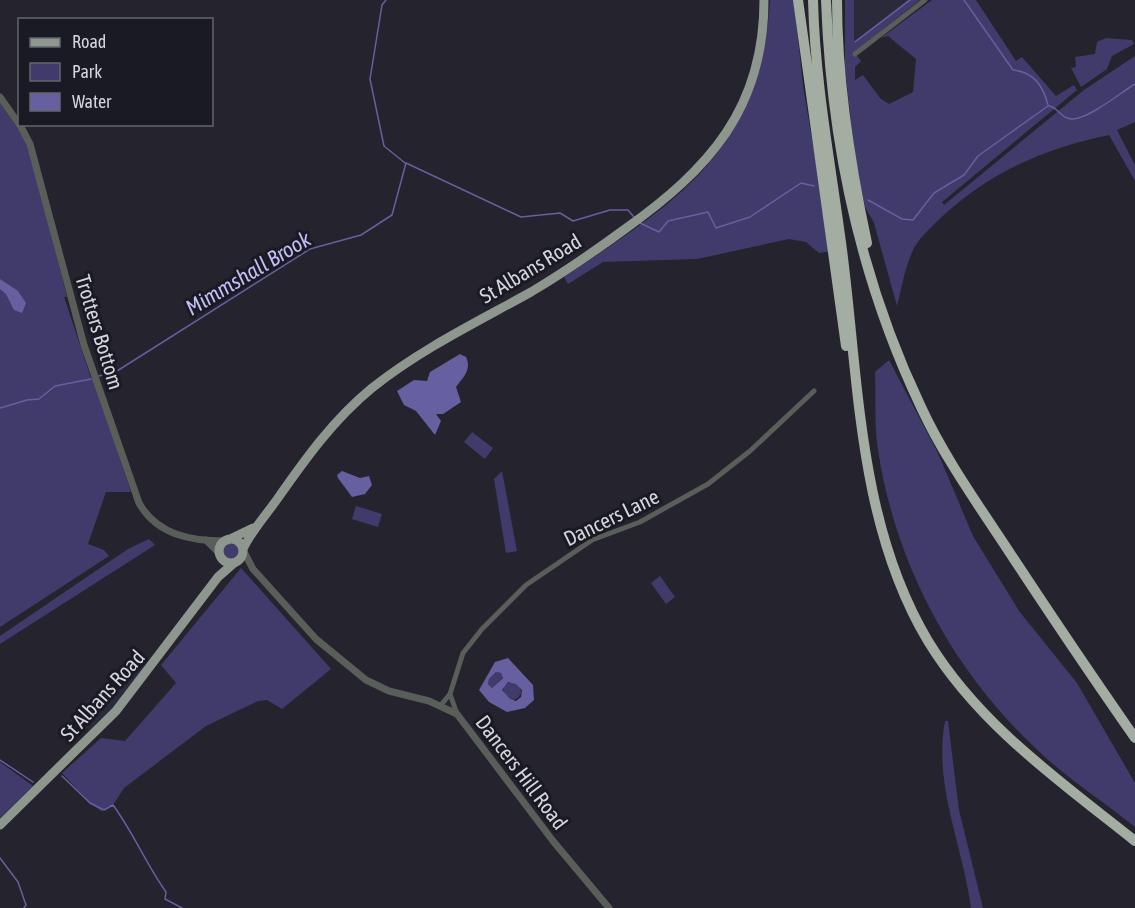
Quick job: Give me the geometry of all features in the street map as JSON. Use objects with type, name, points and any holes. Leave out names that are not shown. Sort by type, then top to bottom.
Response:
[{"type":"highway","points":[[798,0],[853,389],[861,419]]},
{"type":"highway","points":[[813,0],[815,57],[843,260],[861,419],[876,508],[886,547],[899,583],[929,641],[975,704],[1002,732],[1047,772],[1135,841]]},
{"type":"highway","points":[[826,0],[834,114],[853,218],[891,339],[928,419],[981,510],[1135,738]]},
{"type":"highway","points":[[837,0],[845,119],[861,213],[885,302],[904,357],[927,408],[928,419]]},
{"type":"main road","name":"St Albans Road","points":[[243,550],[253,528],[330,428],[372,388],[434,345],[533,290],[643,217],[699,169],[739,111],[760,54],[764,0]]},
{"type":"main road","name":"St Albans Road","points":[[226,541],[253,528]]},
{"type":"main road","points":[[218,577],[220,555],[221,545],[226,541],[237,541],[243,550],[235,562],[224,561],[220,555]]},
{"type":"main road","name":"St Albans Road","points":[[0,825],[116,711],[218,577],[235,562]]},
{"type":"street","points":[[855,54],[925,0]]},
{"type":"street","name":"Trotters Bottom","points":[[0,97],[18,125]]},
{"type":"street","name":"Trotters Bottom","points":[[19,126],[30,144],[76,316],[130,481],[146,513],[166,531],[206,540],[226,541]]},
{"type":"street","name":"Dancers Lane","points":[[441,705],[450,694],[463,654],[482,629],[526,585],[592,540],[640,522],[708,484],[750,451],[814,391]]},
{"type":"street","points":[[206,540],[220,555]]},
{"type":"street","name":"Dancers Hill Road","points":[[243,550],[253,569],[316,639],[366,680],[389,691],[441,705],[457,714],[553,841],[609,908]]},
{"type":"street","name":"Dancers Hill Road","points":[[235,562],[253,569]]},
{"type":"street","points":[[450,694],[457,714]]},
{"type":"shaded area","points":[[854,0],[908,0],[853,41]]},
{"type":"shaded area","points":[[136,663],[144,671],[121,700],[89,731],[74,710]]},
{"type":"green space","points":[[770,0],[794,0],[803,86],[831,251],[819,253],[806,242],[789,239],[697,259],[603,262],[568,284],[564,277],[643,223],[677,195],[707,166],[731,133],[750,95],[763,52]]},
{"type":"green space","points":[[845,0],[854,0],[854,41],[908,0],[920,0],[854,52],[861,61],[855,67],[855,80],[863,75],[880,98],[889,104],[913,92],[916,59],[888,36],[881,38],[932,0],[976,0],[1016,61],[1022,57],[1056,96],[1074,85],[1077,90],[942,202],[944,205],[1084,90],[1135,56],[1135,122],[1117,130],[1135,165],[1135,181],[1109,135],[1042,154],[1021,163],[982,185],[963,199],[921,239],[908,262],[897,306],[874,223],[865,207],[855,157],[845,68]]},
{"type":"green space","points":[[1106,38],[1132,40],[1134,44],[1112,56],[1107,69],[1081,87],[1071,68],[1076,67],[1075,57],[1095,54],[1097,42]]},
{"type":"green space","points":[[0,103],[24,138],[33,163],[67,297],[64,297],[131,492],[106,492],[88,544],[104,550],[109,556],[0,627]]},
{"type":"green space","points":[[889,360],[938,453],[973,536],[1019,611],[1077,683],[1135,783],[1135,827],[1045,757],[1013,726],[958,656],[935,618],[915,578],[899,536],[878,450],[875,372]]},
{"type":"green space","points":[[472,432],[493,448],[485,459],[464,442]]},
{"type":"green space","points":[[502,471],[517,551],[506,553],[494,479]]},
{"type":"green space","points":[[356,506],[382,514],[378,527],[352,519]]},
{"type":"green space","points":[[149,539],[155,545],[0,644],[0,636],[128,549]]},
{"type":"green space","points":[[231,543],[237,546],[240,552],[237,558],[231,561],[225,558],[222,552],[225,546]]},
{"type":"green space","points":[[241,568],[331,669],[282,709],[267,700],[258,701],[206,726],[124,788],[113,805],[101,811],[90,803],[62,773],[101,738],[125,741],[176,683],[161,665]]},
{"type":"green space","points":[[660,576],[675,597],[666,604],[651,583]]},
{"type":"green space","points":[[496,672],[501,673],[503,677],[492,688],[488,684],[489,679]]},
{"type":"green space","points":[[512,682],[518,685],[521,691],[518,697],[512,700],[506,697],[503,691],[506,685]]},
{"type":"green space","points":[[945,721],[948,721],[959,810],[983,908],[971,908],[946,792],[942,745]]},
{"type":"green space","points":[[0,762],[33,786],[0,818]]},
{"type":"water","points":[[0,279],[18,291],[26,303],[22,313],[14,310],[6,294],[0,289]]},
{"type":"water","points":[[460,354],[466,357],[468,362],[466,373],[456,387],[461,402],[443,414],[436,414],[441,421],[435,435],[416,411],[404,405],[397,391],[414,380],[427,381],[430,372]]},
{"type":"water","points":[[342,471],[360,478],[369,476],[372,485],[365,494],[352,497],[338,478],[337,475]]},
{"type":"water","points":[[508,658],[533,685],[534,700],[525,708],[507,712],[489,702],[479,690],[495,662]],"holes":[[[496,672],[501,673],[503,678],[492,688],[488,684],[489,679]],[[508,682],[516,684],[522,690],[521,697],[516,701],[510,699],[502,690]]]},
{"type":"waterway","points":[[386,0],[382,5],[370,79],[384,146],[405,163]]},
{"type":"waterway","points":[[855,42],[910,0]]},
{"type":"waterway","points":[[964,0],[1013,70],[1027,74],[1037,81],[1048,105]]},
{"type":"waterway","name":"Mimmshall Brook","points":[[1049,106],[1069,119],[1080,118],[1135,84]]},
{"type":"waterway","name":"Mimmshall Brook","points":[[868,200],[902,219],[913,220],[934,193],[964,175],[978,156],[1048,106]]},
{"type":"waterway","name":"Mimmshall Brook","points":[[99,376],[117,371],[310,249],[361,235],[392,215],[406,163],[521,217],[560,213],[573,221],[610,210],[628,210],[634,217]]},
{"type":"waterway","name":"Mimmshall Brook","points":[[640,223],[659,232],[668,221],[708,212],[716,228],[750,217],[801,183],[814,186]]},
{"type":"waterway","points":[[0,408],[39,399],[55,386],[91,379]]},
{"type":"waterway","points":[[0,760],[33,782]]},
{"type":"waterway","points":[[62,776],[90,803],[104,810],[113,805],[166,892],[165,899],[182,908]]},
{"type":"waterway","points":[[0,858],[18,882],[26,905],[24,908]]}]
